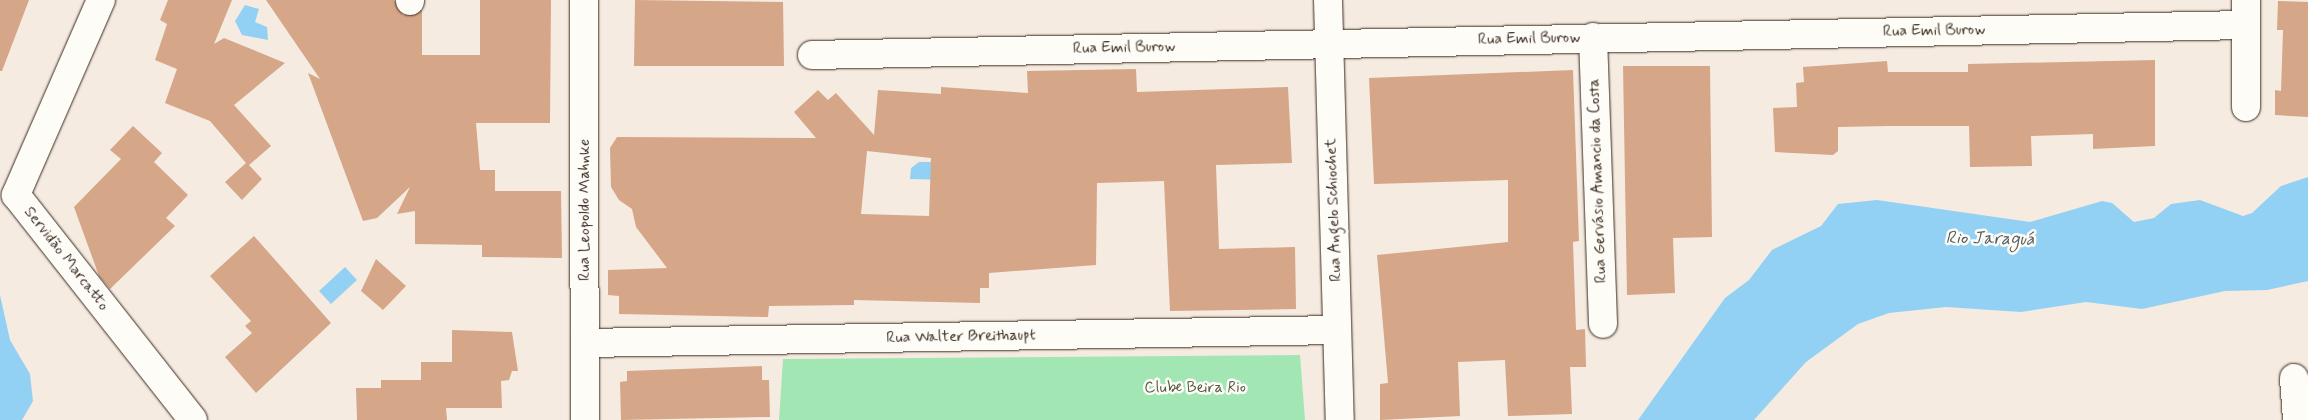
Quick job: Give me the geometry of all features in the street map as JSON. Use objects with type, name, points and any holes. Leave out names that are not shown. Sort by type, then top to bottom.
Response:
[{"type":"street","name":"Servidão Marcatto","points":[[101,0],[16,195],[193,420]]},
{"type":"street","name":"Rua Leopoldo Mahnke","points":[[584,0],[585,420]]},
{"type":"street","name":"Rua Angelo Schiochet","points":[[1328,0],[1340,420]]},
{"type":"street","name":"Rua Emil Burow","points":[[812,55],[1593,37],[2246,12]]},
{"type":"street","points":[[2246,12],[2246,108]]},
{"type":"street","name":"Rua Gervásio Amancio da Costa","points":[[1593,37],[1603,324]]},
{"type":"street","name":"Rua Walter Breithaupt","points":[[585,343],[1337,330]]},
{"type":"street","points":[[2294,378],[2297,420]]},
{"type":"green space","name":"Clube Beira Rio","points":[[1300,355],[1305,420],[779,420],[783,359]]},
{"type":"water","points":[[245,5],[259,9],[255,22],[267,27],[268,40],[242,35],[235,21]]},
{"type":"water","points":[[945,151],[947,180],[910,179],[911,168],[919,162],[930,162]]},
{"type":"water","name":"Rio Jaraguá","points":[[2308,177],[2308,281],[2267,290],[2225,291],[2142,309],[2086,302],[2021,312],[1946,307],[1889,313],[1858,324],[1806,362],[1754,420],[1638,420],[1725,298],[1749,280],[1772,250],[1821,226],[1838,204],[1877,200],[2030,222],[2102,201],[2112,203],[2134,222],[2154,218],[2171,204],[2200,200],[2243,216],[2252,213],[2281,186]]},
{"type":"water","points":[[345,267],[357,280],[331,304],[319,291]]},
{"type":"water","points":[[0,295],[10,340],[30,374],[33,401],[22,420],[0,420]]},
{"type":"building","points":[[0,0],[29,0],[2,71],[0,71]]},
{"type":"building","points":[[168,0],[232,0],[214,44],[224,38],[285,63],[234,105],[271,146],[249,165],[262,179],[242,200],[225,182],[246,163],[210,121],[165,103],[177,69],[155,60],[167,24],[160,20]]},
{"type":"building","points":[[266,0],[394,0],[403,15],[422,10],[422,55],[480,55],[480,0],[551,0],[550,123],[476,123],[480,170],[495,170],[495,191],[561,191],[562,258],[482,257],[482,245],[415,244],[415,211],[397,214],[410,187],[377,218],[363,221],[308,73],[320,79]]},
{"type":"building","points":[[635,0],[783,2],[784,66],[634,66]]},
{"type":"building","points":[[2278,1],[2308,2],[2308,117],[2275,115],[2275,90],[2281,91],[2283,30],[2277,30]]},
{"type":"building","points":[[2155,60],[2155,146],[2093,149],[2093,134],[2031,136],[2032,166],[1970,167],[1969,126],[1888,126],[1838,127],[1838,151],[1833,155],[1775,152],[1773,108],[1797,107],[1796,83],[1804,82],[1803,67],[1887,61],[1888,72],[1968,72],[1968,64]]},
{"type":"building","points":[[1623,66],[1710,66],[1712,237],[1673,238],[1675,293],[1627,295]]},
{"type":"building","points":[[1136,69],[1137,92],[1288,87],[1292,163],[1216,165],[1219,249],[1295,247],[1296,309],[1170,311],[1164,181],[1097,183],[1096,265],[989,273],[989,288],[980,288],[980,303],[854,300],[854,305],[769,306],[768,317],[619,314],[619,296],[608,295],[608,270],[667,268],[636,227],[632,209],[619,200],[611,187],[610,148],[617,137],[816,138],[794,112],[818,90],[828,100],[836,93],[874,135],[878,90],[941,94],[941,87],[1028,93],[1027,71]],"holes":[[[867,151],[931,158],[929,216],[861,214]]]},
{"type":"building","points":[[1573,70],[1579,241],[1573,242],[1576,330],[1585,329],[1586,367],[1570,367],[1572,414],[1508,416],[1505,360],[1458,362],[1460,416],[1380,420],[1380,384],[1388,383],[1377,255],[1508,242],[1508,180],[1374,184],[1369,78]]},
{"type":"building","points":[[133,126],[162,153],[154,162],[188,195],[166,218],[175,226],[110,289],[99,276],[74,207],[121,159],[110,150]]},
{"type":"building","points":[[254,236],[331,323],[256,393],[225,357],[252,333],[245,326],[251,321],[210,276]]},
{"type":"building","points":[[376,259],[406,286],[383,310],[361,291]]},
{"type":"building","points":[[452,330],[512,332],[518,371],[512,371],[509,380],[501,381],[502,408],[446,408],[447,420],[357,420],[356,388],[381,388],[381,380],[421,380],[421,362],[452,362]]},
{"type":"building","points":[[762,366],[762,380],[769,380],[770,417],[621,420],[620,382],[627,381],[627,371]]}]
